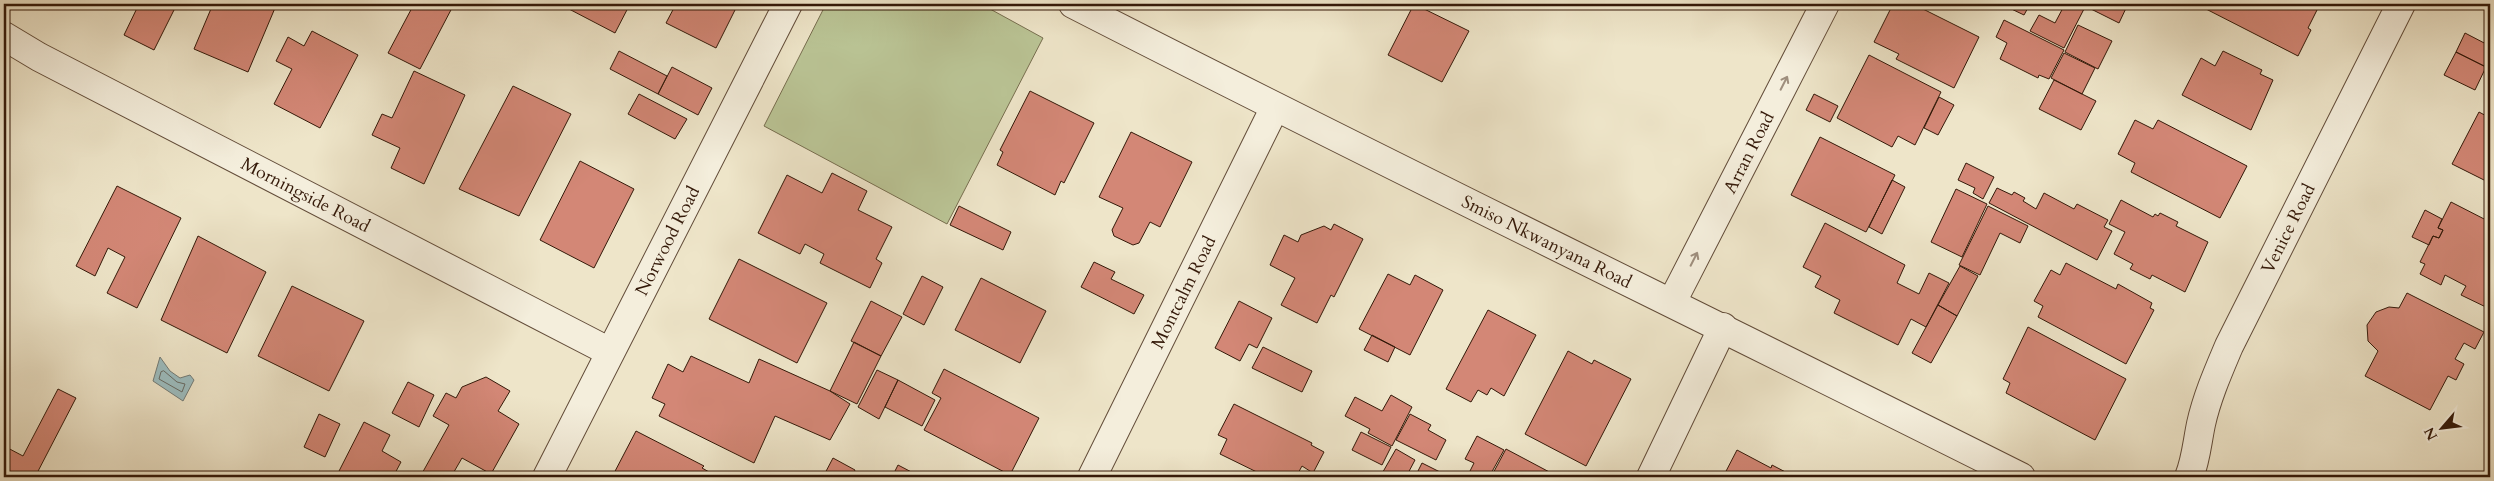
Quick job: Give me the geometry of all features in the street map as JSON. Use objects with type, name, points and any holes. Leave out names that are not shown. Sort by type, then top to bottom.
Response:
[{"type":"street","name":"Norwood Road","points":[[546,477],[788,4]]},
{"type":"street","name":"Smiso Nkwanyana Road","points":[[1073,4],[1275,107],[1723,327],[2021,477]]},
{"type":"street","name":"Arran Road","points":[[1672,302],[1825,4]]},
{"type":"street","name":"Venice Road","points":[[2194,472],[2207,405],[2229,346],[2401,4]]},
{"type":"street","name":"Morningside Road","points":[[4,36],[39,57],[610,352]]},
{"type":"street","name":"Montcalm Road","points":[[1092,477],[1275,107]]},
{"type":"street","points":[[1651,477],[1723,327]]},
{"type":"green space","points":[[826,4],[981,4],[1043,38],[947,224],[764,126]]},
{"type":"water","points":[[160,357],[170,371],[180,378],[190,375],[194,380],[183,401],[153,381]]},
{"type":"building","points":[[139,4],[177,4],[154,50],[124,35]]},
{"type":"building","points":[[213,4],[265,4],[275,8],[248,72],[194,49]]},
{"type":"building","points":[[414,4],[453,6],[420,69],[388,53]]},
{"type":"building","points":[[572,4],[630,4],[615,33],[569,9]]},
{"type":"building","points":[[676,4],[738,4],[716,48],[666,23]]},
{"type":"building","points":[[1414,4],[1469,31],[1442,82],[1388,55]]},
{"type":"building","points":[[1893,4],[1913,4],[1979,37],[1954,88],[1896,59],[1899,54],[1874,42]]},
{"type":"building","points":[[2001,4],[2030,4],[2024,15]]},
{"type":"building","points":[[2065,4],[2079,4],[2085,7],[2064,48],[2030,31],[2039,15],[2055,23]]},
{"type":"building","points":[[2089,4],[2128,4],[2119,23],[2087,7]]},
{"type":"building","points":[[2208,4],[2320,4],[2308,28],[2311,30],[2298,56],[2206,9]]},
{"type":"building","points":[[2004,20],[2064,50],[2049,79],[2039,75],[2038,78],[2000,59],[2007,43],[1996,37]]},
{"type":"building","points":[[2078,25],[2112,41],[2098,69],[2065,52]]},
{"type":"building","points":[[312,31],[358,55],[320,128],[274,104],[292,69],[276,61],[288,37],[304,46]]},
{"type":"building","points":[[2465,33],[2490,46],[2490,60],[2486,67],[2456,52]]},
{"type":"building","points":[[619,51],[667,76],[658,94],[610,69]]},
{"type":"building","points":[[2223,51],[2262,70],[2260,74],[2273,80],[2251,130],[2182,95],[2201,58],[2215,66]]},
{"type":"building","points":[[2456,52],[2486,67],[2475,90],[2444,75]]},
{"type":"building","points":[[2064,53],[2095,68],[2082,94],[2051,78]]},
{"type":"building","points":[[1869,55],[1941,92],[1915,145],[1898,136],[1892,147],[1837,118]]},
{"type":"building","points":[[672,67],[712,88],[698,115],[658,94]]},
{"type":"building","points":[[414,71],[465,95],[424,184],[391,168],[400,148],[372,135],[382,114],[392,118]]},
{"type":"building","points":[[2054,80],[2096,101],[2081,130],[2039,109]]},
{"type":"building","points":[[513,86],[571,114],[519,216],[459,189]]},
{"type":"building","points":[[1030,91],[1094,123],[1064,183],[1061,181],[1055,195],[997,165],[1003,152],[1000,150]]},
{"type":"building","points":[[639,94],[687,119],[675,139],[628,114]]},
{"type":"building","points":[[1814,94],[1838,106],[1830,122],[1806,110]]},
{"type":"building","points":[[1939,97],[1954,105],[1938,135],[1924,128]]},
{"type":"building","points":[[2479,112],[2490,118],[2490,183],[2452,164]]},
{"type":"building","points":[[2135,120],[2153,129],[2158,120],[2247,166],[2220,218],[2131,172],[2135,163],[2118,154]]},
{"type":"building","points":[[1131,132],[1192,162],[1160,227],[1150,222],[1139,243],[1133,245],[1114,236],[1112,230],[1123,208],[1099,197]]},
{"type":"building","points":[[1820,137],[1895,175],[1866,232],[1791,195]]},
{"type":"building","points":[[580,161],[634,189],[594,268],[540,240]]},
{"type":"building","points":[[1966,163],[1994,177],[1983,199],[1973,193],[1975,188],[1958,180]]},
{"type":"building","points":[[832,173],[867,191],[858,210],[892,227],[876,259],[882,263],[870,288],[820,263],[824,254],[805,244],[800,254],[758,233],[787,175],[822,193]]},
{"type":"building","points":[[1892,180],[1905,187],[1882,234],[1869,227]]},
{"type":"building","points":[[117,186],[181,218],[137,308],[107,293],[125,257],[108,248],[95,276],[76,266]]},
{"type":"building","points":[[1997,188],[2012,195],[2014,192],[2025,198],[2023,201],[2036,209],[2044,193],[2074,209],[2077,204],[2108,220],[2104,227],[2112,231],[2097,260],[1989,203]]},
{"type":"building","points":[[1956,189],[1987,204],[1962,257],[1931,242]]},
{"type":"building","points":[[2121,200],[2153,217],[2155,214],[2158,216],[2160,213],[2178,222],[2176,226],[2208,242],[2185,292],[2152,275],[2150,279],[2130,269],[2133,264],[2114,254],[2125,232],[2109,224]]},
{"type":"building","points":[[2451,202],[2490,222],[2490,309],[2461,295],[2466,286],[2445,275],[2441,285],[2420,274],[2425,264],[2420,262],[2433,236],[2439,238],[2443,230],[2438,228]]},
{"type":"building","points":[[959,206],[1011,232],[1003,250],[950,225]]},
{"type":"building","points":[[1988,206],[2028,226],[2020,243],[2000,233],[1980,275],[1959,265]]},
{"type":"building","points":[[2425,210],[2442,219],[2438,228],[2443,230],[2439,238],[2433,236],[2429,245],[2412,237]]},
{"type":"building","points":[[1825,223],[1905,265],[1897,283],[1919,294],[1929,273],[1949,283],[1926,327],[1911,319],[1898,345],[1834,313],[1840,300],[1815,287],[1821,276],[1803,267]]},
{"type":"building","points":[[1334,224],[1363,239],[1334,297],[1331,295],[1317,323],[1281,305],[1295,278],[1270,265],[1284,235],[1298,242],[1301,235],[1324,226],[1331,230]]},
{"type":"building","points":[[198,236],[266,272],[227,353],[161,320]]},
{"type":"building","points":[[739,259],[827,303],[797,363],[709,319]]},
{"type":"building","points":[[1094,262],[1115,272],[1111,279],[1144,295],[1134,314],[1081,287]]},
{"type":"building","points":[[2066,263],[2116,289],[2118,284],[2152,303],[2150,308],[2154,310],[2126,364],[2038,317],[2043,306],[2034,301],[2051,270],[2060,275]]},
{"type":"building","points":[[1960,266],[1978,276],[1957,316],[1938,305]]},
{"type":"building","points":[[1388,274],[1410,285],[1415,275],[1443,290],[1410,355],[1359,329]]},
{"type":"building","points":[[922,276],[943,287],[924,325],[903,314]]},
{"type":"building","points":[[981,278],[1046,311],[1020,363],[955,330]]},
{"type":"building","points":[[292,286],[364,321],[329,391],[258,356]]},
{"type":"building","points":[[2407,293],[2484,332],[2475,349],[2464,343],[2455,359],[2464,364],[2456,380],[2448,376],[2430,410],[2365,376],[2378,351],[2368,341],[2367,325],[2376,312],[2389,307],[2399,308]]},
{"type":"building","points":[[871,301],[902,317],[881,356],[851,341]]},
{"type":"building","points":[[1239,301],[1272,318],[1257,348],[1249,344],[1240,361],[1215,348]]},
{"type":"building","points":[[1938,305],[1957,316],[1931,363],[1912,353]]},
{"type":"building","points":[[1488,310],[1536,335],[1504,396],[1491,388],[1487,395],[1478,390],[1471,402],[1446,389]]},
{"type":"building","points":[[2028,327],[2126,379],[2095,440],[2006,393],[2010,383],[2003,379]]},
{"type":"building","points":[[1372,335],[1395,347],[1388,362],[1364,350]]},
{"type":"building","points":[[854,342],[881,356],[857,404],[830,391]]},
{"type":"building","points":[[1263,347],[1312,371],[1302,392],[1252,368]]},
{"type":"building","points":[[1568,351],[1592,364],[1594,360],[1631,379],[1586,466],[1525,434]]},
{"type":"building","points":[[691,356],[749,383],[759,359],[830,391],[850,404],[830,440],[775,416],[754,463],[659,416],[665,404],[652,398],[668,364],[683,372]]},
{"type":"building","points":[[944,369],[1039,418],[1010,475],[924,430],[941,398],[932,393]]},
{"type":"building","points":[[877,370],[898,380],[879,419],[858,407]]},
{"type":"building","points":[[486,377],[510,391],[498,411],[519,424],[491,474],[462,458],[451,477],[420,477],[449,425],[433,416],[446,393],[456,398],[462,387]]},
{"type":"building","points":[[898,380],[935,400],[922,426],[885,407]]},
{"type":"building","points":[[408,382],[434,395],[419,427],[392,413]]},
{"type":"building","points":[[58,389],[76,398],[35,477],[4,477],[4,446],[23,456]]},
{"type":"building","points":[[1391,395],[1412,407],[1392,446],[1368,433],[1370,429],[1345,416],[1355,397],[1382,411]]},
{"type":"building","points":[[1234,404],[1312,443],[1311,445],[1324,452],[1313,473],[1302,466],[1296,477],[1267,477],[1220,454],[1227,439],[1218,435]]},
{"type":"building","points":[[319,414],[340,424],[325,457],[304,447]]},
{"type":"building","points":[[1410,414],[1431,425],[1428,430],[1446,440],[1436,460],[1396,440]]},
{"type":"building","points":[[364,422],[390,435],[382,451],[401,462],[393,477],[336,477]]},
{"type":"building","points":[[636,431],[704,466],[702,468],[718,477],[612,477]]},
{"type":"building","points":[[1361,432],[1391,447],[1382,465],[1352,450]]},
{"type":"building","points":[[1477,436],[1504,450],[1489,477],[1467,477],[1474,463],[1465,459]]},
{"type":"building","points":[[1396,449],[1415,460],[1406,477],[1380,477]]},
{"type":"building","points":[[1506,449],[1555,475],[1554,477],[1491,477]]},
{"type":"building","points":[[1737,450],[1771,468],[1772,465],[1795,477],[1723,477]]},
{"type":"building","points":[[833,458],[855,470],[852,477],[823,477]]},
{"type":"building","points":[[1422,463],[1450,477],[1415,477]]},
{"type":"building","points":[[898,465],[921,477],[892,477]]}]
